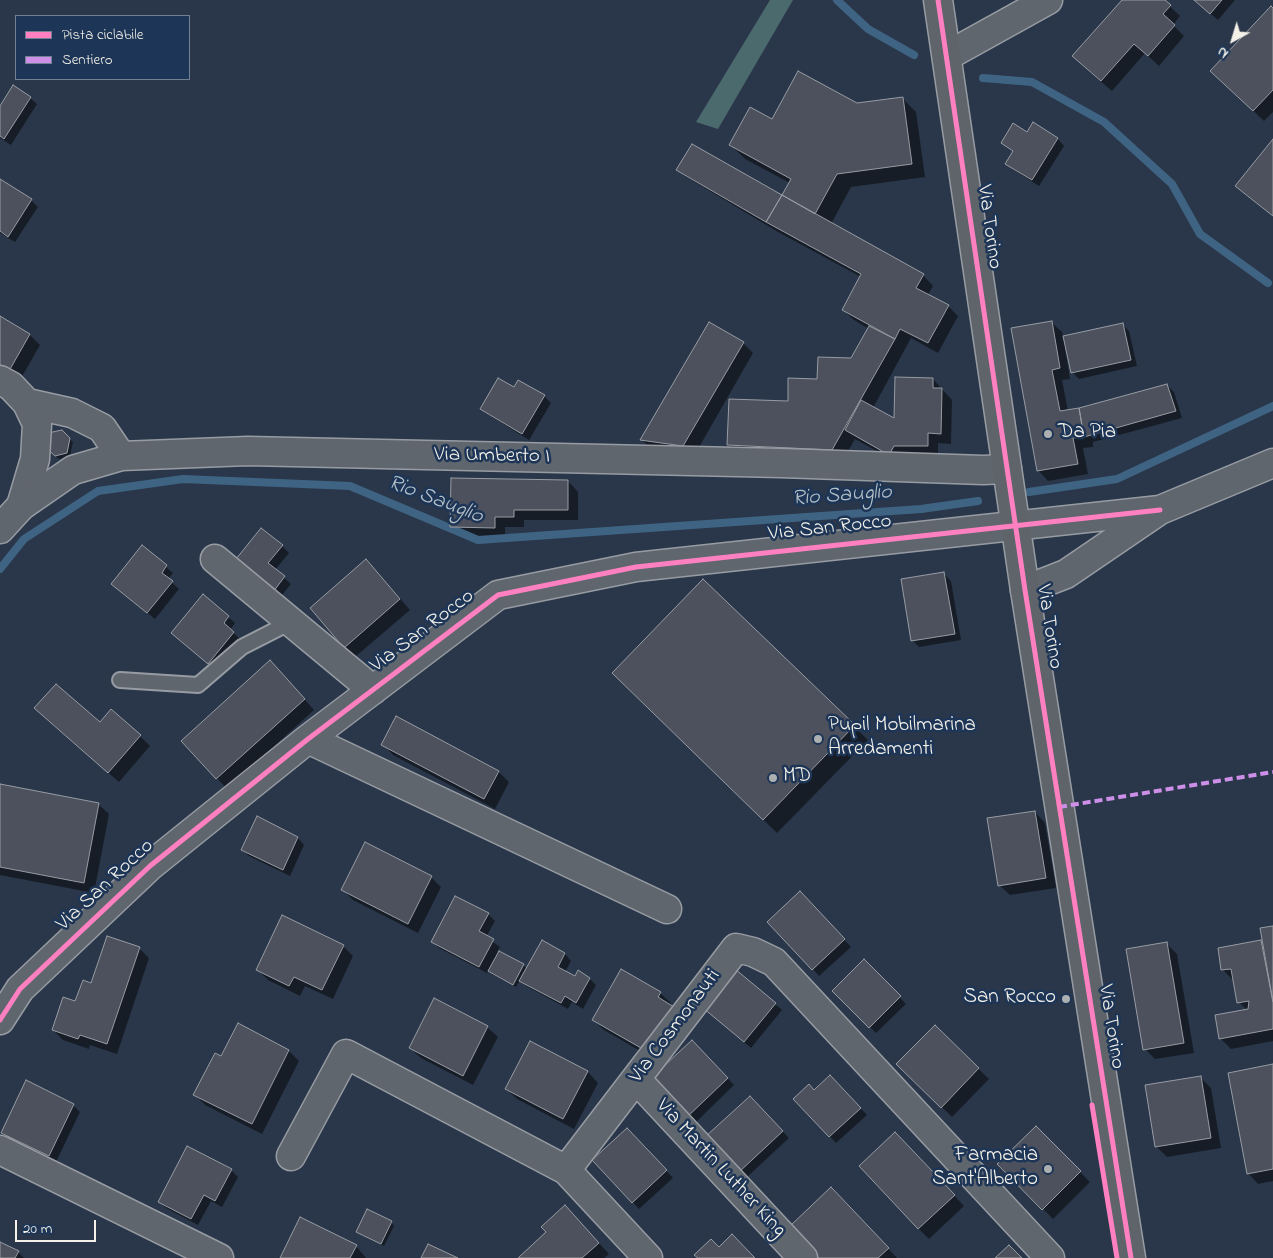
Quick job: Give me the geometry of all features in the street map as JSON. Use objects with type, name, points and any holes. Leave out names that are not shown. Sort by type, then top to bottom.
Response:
[{"type":"main road","name":"Via Torino","points":[[938,0],[1078,930],[1132,1258]]},
{"type":"street","points":[[947,56],[1048,0]]},
{"type":"street","points":[[0,380],[11,386],[27,403],[37,424],[35,459],[21,506]]},
{"type":"street","points":[[27,403],[72,412],[102,428],[121,456]]},
{"type":"street","name":"Via Umberto I","points":[[0,528],[21,506],[73,470],[121,456],[248,451],[771,463],[983,470],[1008,469]]},
{"type":"street","points":[[1026,590],[1066,574],[1160,510],[1273,463]]},
{"type":"street","name":"Via San Rocco","points":[[0,1020],[20,989],[150,866],[308,739],[498,595],[636,567],[1160,510]]},
{"type":"street","points":[[215,559],[373,690]]},
{"type":"street","points":[[308,739],[667,909]]},
{"type":"street","name":"Via Cosmonauti","points":[[566,1170],[736,948],[753,952],[774,962],[1050,1258]]},
{"type":"street","points":[[291,1156],[346,1054],[566,1170],[648,1258]]},
{"type":"street","name":"Via Martin Luther King","points":[[636,1079],[803,1258]]},
{"type":"street","points":[[0,1150],[219,1258]]},
{"type":"lane","points":[[120,680],[198,684],[242,647],[291,622]]},
{"type":"green space","points":[[770,0],[793,0],[718,129],[696,122]]},
{"type":"building","points":[[1122,0],[1165,0],[1171,5],[1163,14],[1175,25],[1148,56],[1134,44],[1101,81],[1072,56]]},
{"type":"building","points":[[1194,0],[1222,0],[1210,14]]},
{"type":"building","points":[[1271,6],[1273,8],[1273,90],[1253,111],[1210,71]]},
{"type":"building","points":[[798,71],[857,103],[903,97],[912,164],[837,174],[815,214],[782,195],[791,179],[729,145],[750,107],[772,119]]},
{"type":"building","points":[[13,85],[31,97],[4,139],[0,136],[0,106]]},
{"type":"building","points":[[1033,122],[1058,138],[1032,180],[1005,164],[1013,151],[1001,143],[1013,123],[1027,132]]},
{"type":"building","points":[[1273,139],[1273,216],[1235,186]]},
{"type":"building","points":[[692,144],[782,195],[766,222],[676,170]]},
{"type":"building","points":[[0,179],[32,199],[8,237],[0,231]]},
{"type":"building","points":[[782,195],[924,274],[916,288],[949,305],[928,343],[900,329],[895,339],[842,310],[861,274],[766,222]]},
{"type":"building","points":[[0,316],[30,334],[9,371],[0,366]]},
{"type":"building","points":[[1052,321],[1060,368],[1052,370],[1060,411],[1079,408],[1084,437],[1073,438],[1078,464],[1037,471],[1011,328]]},
{"type":"building","points":[[709,322],[744,342],[683,446],[640,440]]},
{"type":"building","points":[[1123,323],[1131,360],[1071,373],[1063,336]]},
{"type":"building","points":[[869,326],[895,339],[832,450],[727,445],[729,399],[788,401],[788,378],[817,379],[818,357],[851,358]]},
{"type":"building","points":[[895,377],[933,378],[933,388],[942,388],[941,434],[928,433],[928,446],[894,446],[889,455],[845,430],[861,400],[894,418]]},
{"type":"building","points":[[498,378],[514,387],[518,380],[545,395],[522,434],[480,409]]},
{"type":"building","points":[[1167,384],[1176,411],[1084,437],[1079,408]]},
{"type":"building","points":[[62,430],[70,438],[67,453],[55,456],[45,447],[48,433]]},
{"type":"building","points":[[451,478],[568,480],[568,510],[514,510],[514,517],[495,517],[495,528],[450,527]]},
{"type":"building","points":[[261,528],[283,545],[268,563],[285,576],[271,595],[232,564]]},
{"type":"building","points":[[142,545],[167,565],[162,573],[173,581],[147,613],[111,584]]},
{"type":"building","points":[[366,559],[400,599],[344,648],[310,608]]},
{"type":"building","points":[[944,572],[955,634],[911,641],[901,579]]},
{"type":"building","points":[[703,579],[855,725],[763,820],[612,673]]},
{"type":"building","points":[[203,594],[229,616],[224,623],[234,632],[208,664],[171,633]]},
{"type":"building","points":[[270,660],[305,699],[216,779],[181,741]]},
{"type":"building","points":[[56,684],[100,722],[111,709],[141,735],[108,773],[34,708]]},
{"type":"building","points":[[396,716],[499,771],[484,799],[381,745]]},
{"type":"building","points":[[0,784],[99,803],[84,883],[0,867]]},
{"type":"building","points":[[1035,811],[1046,878],[998,886],[987,818]]},
{"type":"building","points":[[257,816],[298,837],[283,870],[241,850]]},
{"type":"building","points":[[365,842],[432,876],[408,924],[341,890]]},
{"type":"building","points":[[800,891],[845,939],[812,970],[767,922]]},
{"type":"building","points":[[455,896],[489,913],[479,931],[494,939],[479,967],[431,942]]},
{"type":"building","points":[[282,915],[344,945],[322,990],[294,977],[289,986],[256,970]]},
{"type":"building","points":[[1273,926],[1273,1002],[1260,928]]},
{"type":"building","points":[[107,936],[140,947],[107,1044],[80,1035],[78,1039],[52,1030],[63,997],[75,1001],[83,980],[91,983]]},
{"type":"building","points":[[542,940],[565,953],[558,967],[575,976],[578,970],[590,978],[576,1003],[565,996],[561,1003],[519,981]]},
{"type":"building","points":[[1261,940],[1273,1002],[1273,1029],[1219,1039],[1215,1015],[1248,1009],[1249,1001],[1237,1003],[1231,969],[1221,970],[1218,948]]},
{"type":"building","points":[[1167,942],[1184,1043],[1143,1050],[1126,949]]},
{"type":"building","points":[[499,951],[524,964],[513,985],[488,971]]},
{"type":"building","points":[[864,959],[901,996],[869,1028],[832,991]]},
{"type":"building","points":[[621,969],[661,992],[658,997],[674,1007],[648,1052],[592,1020]]},
{"type":"building","points":[[735,969],[776,1003],[744,1042],[703,1008]]},
{"type":"building","points":[[434,998],[488,1026],[463,1076],[409,1048]]},
{"type":"building","points":[[238,1023],[289,1050],[252,1124],[193,1095],[215,1053],[221,1056]]},
{"type":"building","points":[[935,1025],[979,1068],[941,1108],[896,1064]]},
{"type":"building","points":[[692,1040],[728,1078],[685,1119],[649,1080]]},
{"type":"building","points":[[530,1041],[588,1071],[563,1119],[505,1089]]},
{"type":"building","points":[[1273,1064],[1273,1169],[1247,1174],[1228,1073]]},
{"type":"building","points":[[830,1075],[861,1108],[829,1137],[793,1099],[809,1084],[814,1090]]},
{"type":"building","points":[[1201,1076],[1211,1138],[1155,1147],[1145,1085]]},
{"type":"building","points":[[26,1080],[74,1104],[49,1156],[1,1133]]},
{"type":"building","points":[[750,1096],[783,1131],[738,1173],[705,1137]]},
{"type":"building","points":[[1036,1126],[1081,1171],[1042,1210],[997,1164]]},
{"type":"building","points":[[627,1128],[667,1170],[632,1203],[592,1160]]},
{"type":"building","points":[[895,1132],[955,1195],[918,1229],[859,1166]]},
{"type":"building","points":[[187,1146],[232,1169],[215,1201],[204,1195],[191,1219],[158,1202]]},
{"type":"building","points":[[831,1187],[889,1248],[878,1258],[819,1258],[789,1227]]},
{"type":"building","points":[[565,1205],[599,1243],[582,1258],[518,1258],[546,1232],[541,1227]]},
{"type":"building","points":[[367,1209],[392,1221],[381,1244],[356,1232]]},
{"type":"building","points":[[300,1217],[357,1245],[350,1258],[280,1258]]},
{"type":"building","points":[[732,1234],[755,1258],[698,1258],[694,1255],[711,1239],[719,1247]]},
{"type":"building","points":[[0,1242],[19,1251],[15,1258],[0,1258]]},
{"type":"building","points":[[428,1244],[458,1258],[421,1258]]},
{"type":"building","points":[[1009,1245],[1022,1258],[995,1258]]},
{"type":"waterway","points":[[837,0],[868,29],[914,55]]},
{"type":"waterway","points":[[983,78],[1032,82],[1104,122],[1172,184],[1200,234],[1268,283]]},
{"type":"waterway","name":"Rio Sauglio","points":[[1029,492],[1117,479],[1273,406]]},
{"type":"waterway","name":"Rio Sauglio","points":[[0,569],[24,539],[98,491],[183,479],[350,486],[478,540],[921,509],[978,501]]},
{"type":"marked path","points":[[1059,807],[1273,772]]},
{"type":"cycle path","points":[[938,0],[1025,590],[1131,1258]]},
{"type":"cycle path","points":[[0,1020],[20,989],[150,866],[308,739],[498,595],[636,567],[1160,510]]},
{"type":"cycle path","points":[[1092,1105],[1117,1258]]},
{"type":"place","name":"Da Pia","points":[[1048,434]]},
{"type":"place","name":"Pupil Mobilmarina Arredamenti","points":[[818,739]]},
{"type":"place","name":"MD","points":[[773,778]]},
{"type":"place","name":"San Rocco","points":[[1066,999]]},
{"type":"place","name":"Farmacia Sant'Alberto","points":[[1048,1169]]}]
